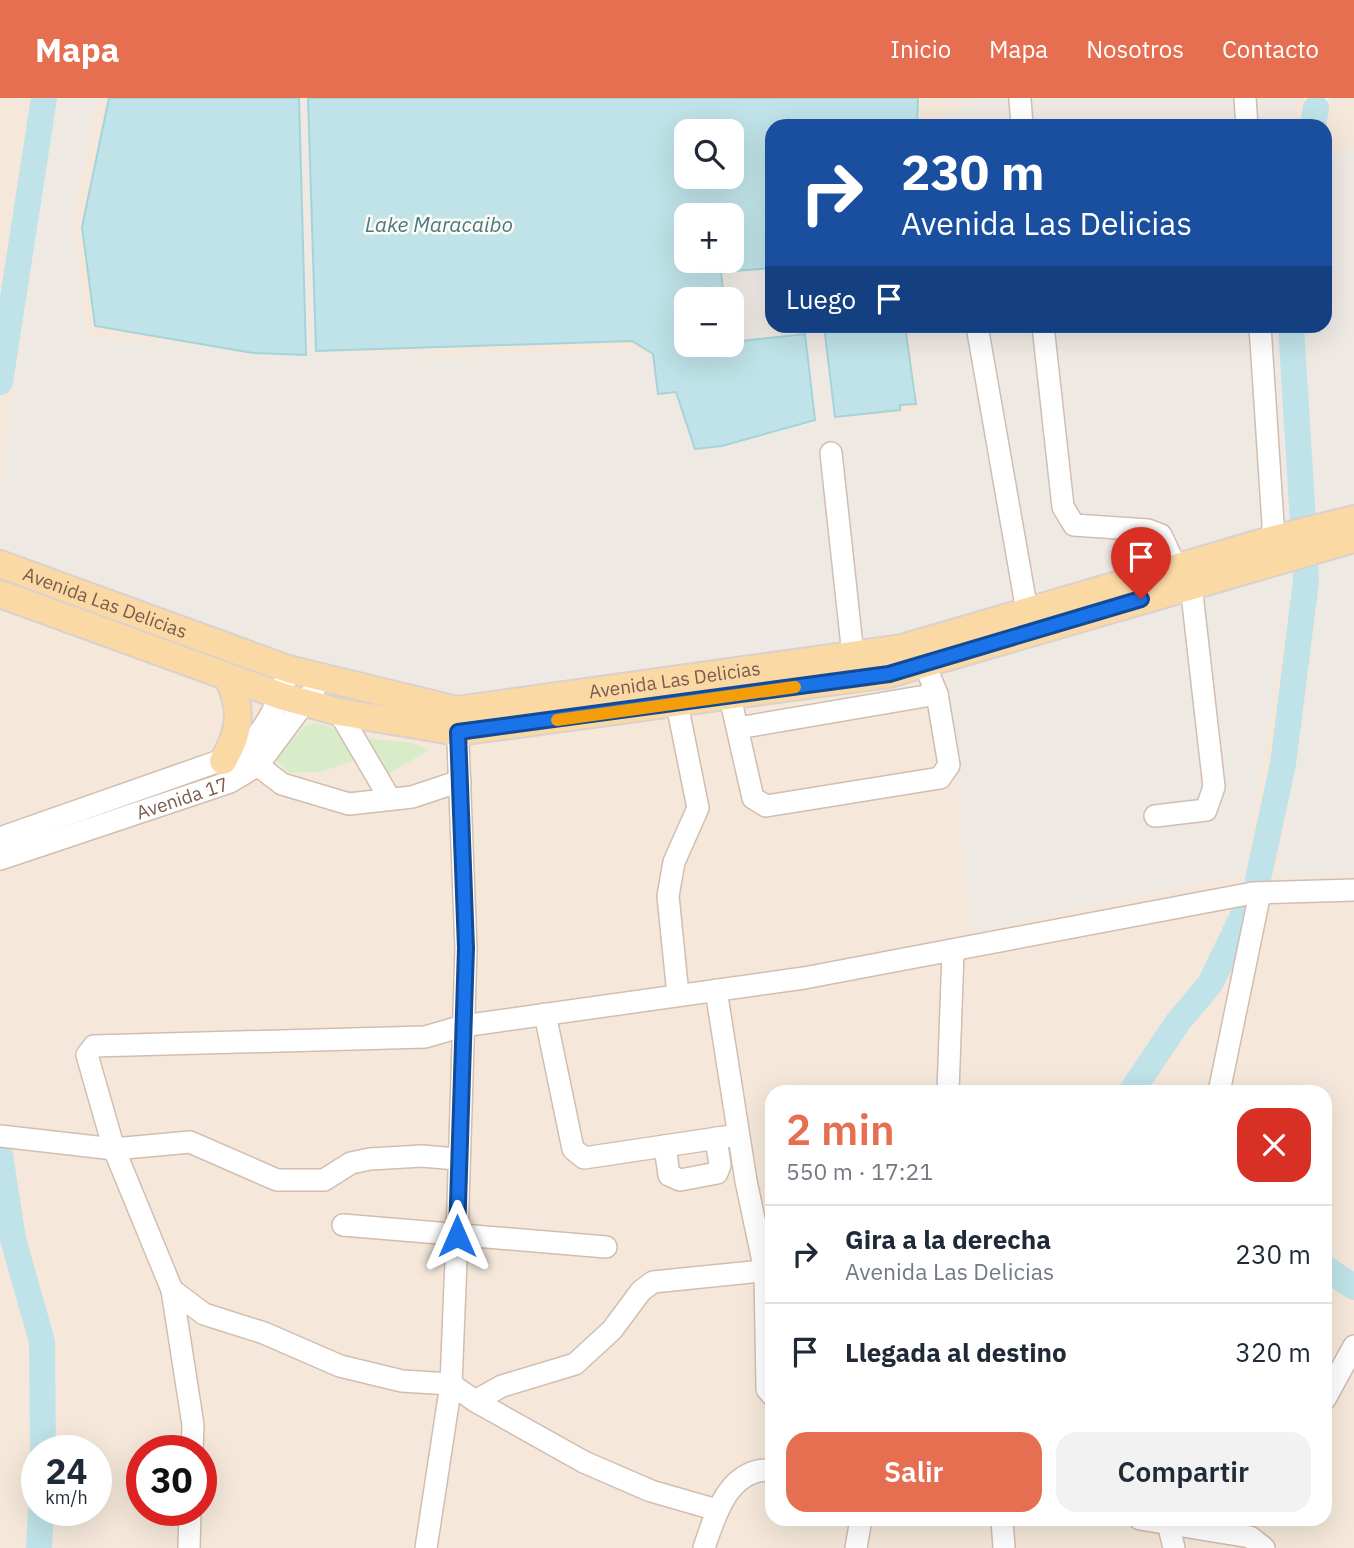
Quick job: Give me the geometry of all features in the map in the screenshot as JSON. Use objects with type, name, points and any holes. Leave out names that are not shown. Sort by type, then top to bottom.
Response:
[{"type":"main road","name":"Avenida Las Delicias","points":[[0,594],[229,680],[307,704],[339,712],[457,721],[660,698],[730,696],[889,674],[1184,576],[1274,538],[1354,519]]},
{"type":"main road","name":"Avenida Las Delicias","points":[[660,698],[853,655],[902,648],[1027,611],[1354,539]]},
{"type":"main road","name":"Avenida Las Delicias","points":[[0,564],[288,669],[457,721]]},
{"type":"main road","points":[[229,680],[240,710],[236,740],[241,760]]},
{"type":"street","points":[[1245,98],[1246,119]]},
{"type":"street","points":[[1020,99],[1021,119]]},
{"type":"street","points":[[978,333],[1027,611]]},
{"type":"street","points":[[1045,333],[1063,507],[1067,517],[1074,526],[1148,530],[1161,535],[1184,576],[1214,787],[1206,810],[1155,816]]},
{"type":"street","points":[[1260,333],[1274,538]]},
{"type":"street","points":[[831,453],[853,655]]},
{"type":"street","points":[[730,696],[753,798],[766,806],[940,778],[949,765],[937,694],[924,663]]},
{"type":"street","name":"Avenida 17","points":[[0,859],[145,813],[230,782],[241,760],[261,734],[281,696],[288,669]]},
{"type":"street","name":"Avenida 17","points":[[0,838],[241,760],[307,704],[321,677]]},
{"type":"street","points":[[738,728],[937,694]]},
{"type":"street","points":[[660,698],[698,808],[674,862],[668,896],[678,995]]},
{"type":"street","points":[[339,712],[390,799]]},
{"type":"street","points":[[426,1548],[451,1384],[457,1236],[457,1159],[466,948],[457,721]]},
{"type":"street","points":[[241,760],[282,784],[349,804],[412,797],[460,781]]},
{"type":"street","points":[[193,1435],[172,1290],[114,1149],[87,1055],[94,1046],[425,1037],[463,1026],[716,990],[953,952],[1260,893],[1354,890]]},
{"type":"street","points":[[1220,1085],[1260,893]]},
{"type":"street","points":[[951,1085],[953,952]]},
{"type":"street","points":[[716,990],[738,1135],[765,1256]]},
{"type":"street","points":[[545,1014],[573,1149],[577,1155],[584,1158],[738,1135]]},
{"type":"street","points":[[0,1136],[114,1149],[190,1142],[277,1180],[324,1180],[351,1163],[369,1159],[422,1156],[457,1159]]},
{"type":"street","points":[[665,1146],[669,1175],[680,1180],[717,1173],[720,1165],[716,1138]]},
{"type":"street","points":[[343,1225],[606,1247]]},
{"type":"street","points":[[475,1401],[502,1386],[575,1364],[612,1330],[641,1291],[653,1282],[765,1270]]},
{"type":"street","points":[[172,1290],[204,1314],[264,1333],[340,1366],[402,1381],[451,1384],[475,1401],[584,1462],[651,1491],[717,1510]]},
{"type":"street","points":[[1332,1386],[1354,1346]]},
{"type":"street","points":[[704,1548],[717,1510],[734,1484],[748,1472],[765,1471]]},
{"type":"street","points":[[189,1548],[190,1526]]},
{"type":"street","points":[[856,1548],[860,1526]]},
{"type":"street","points":[[1002,1526],[1004,1548]]},
{"type":"street","points":[[1169,1526],[1174,1548]]},
{"type":"street","points":[[1190,1526],[1258,1535]]},
{"type":"shaded area","points":[[0,98],[109,98],[82,226],[305,354],[299,98],[308,98],[316,351],[632,341],[653,354],[658,394],[805,334],[744,341],[743,287],[765,273],[765,333],[825,333],[835,417],[900,410],[899,405],[916,404],[906,333],[1332,333],[1332,119],[917,119],[918,98],[1305,98],[1303,111],[1316,108],[1331,98],[1354,98],[1354,1548],[0,1548]]},
{"type":"shaded area","points":[[57,98],[98,98],[73,222],[87,336],[305,354],[299,98],[308,98],[316,351],[448,355],[629,349],[653,354],[658,394],[677,397],[695,449],[805,334],[744,341],[744,287],[723,287],[721,273],[744,273],[744,270],[765,269],[765,333],[825,333],[835,417],[897,417],[918,410],[911,333],[1280,333],[1295,520],[1182,550],[922,632],[465,699],[303,662],[0,551],[0,490],[39,203]]},
{"type":"shaded area","points":[[978,98],[1297,98],[1294,119],[940,119]]},
{"type":"shaded area","points":[[1354,148],[1354,511],[1312,521],[1300,333],[1332,333],[1332,151]]},
{"type":"shaded area","points":[[1354,555],[1354,874],[1278,877],[1318,565]]},
{"type":"shaded area","points":[[1295,571],[1244,875],[971,932],[946,673]]},
{"type":"green space","points":[[315,723],[332,727],[361,758],[321,772],[290,773],[274,759],[305,726]]},
{"type":"green space","points":[[362,738],[413,743],[429,750],[387,775]]},
{"type":"water","points":[[109,98],[299,98],[306,355],[253,353],[95,326],[82,227]]},
{"type":"water","name":"Lake Maracaibo","points":[[308,98],[918,98],[917,119],[765,119],[765,269],[744,270],[744,203],[674,203],[674,273],[721,273],[723,287],[674,287],[674,357],[744,357],[744,341],[805,334],[815,420],[722,446],[695,449],[676,392],[658,394],[653,354],[632,341],[316,351]]},
{"type":"water","points":[[825,333],[906,333],[916,404],[900,405],[900,410],[835,417]]},
{"type":"waterway","points":[[0,382],[44,98]]},
{"type":"waterway","points":[[1314,119],[1316,108]]},
{"type":"waterway","points":[[1291,333],[1303,522]]},
{"type":"waterway","points":[[1258,879],[1283,764],[1306,581],[1305,564]]},
{"type":"waterway","points":[[1136,1085],[1178,1022],[1210,984],[1251,899]]},
{"type":"waterway","points":[[0,1155],[13,1239],[42,1342],[43,1435]]},
{"type":"waterway","points":[[1332,1273],[1354,1287]]},
{"type":"waterway","points":[[39,1548],[40,1526]]},
{"type":"slow traffic","points":[[557,720],[795,687]]},
{"type":"route","points":[[457,1236],[457,1159],[466,948],[458,732],[889,674],[1141,599]]}]
